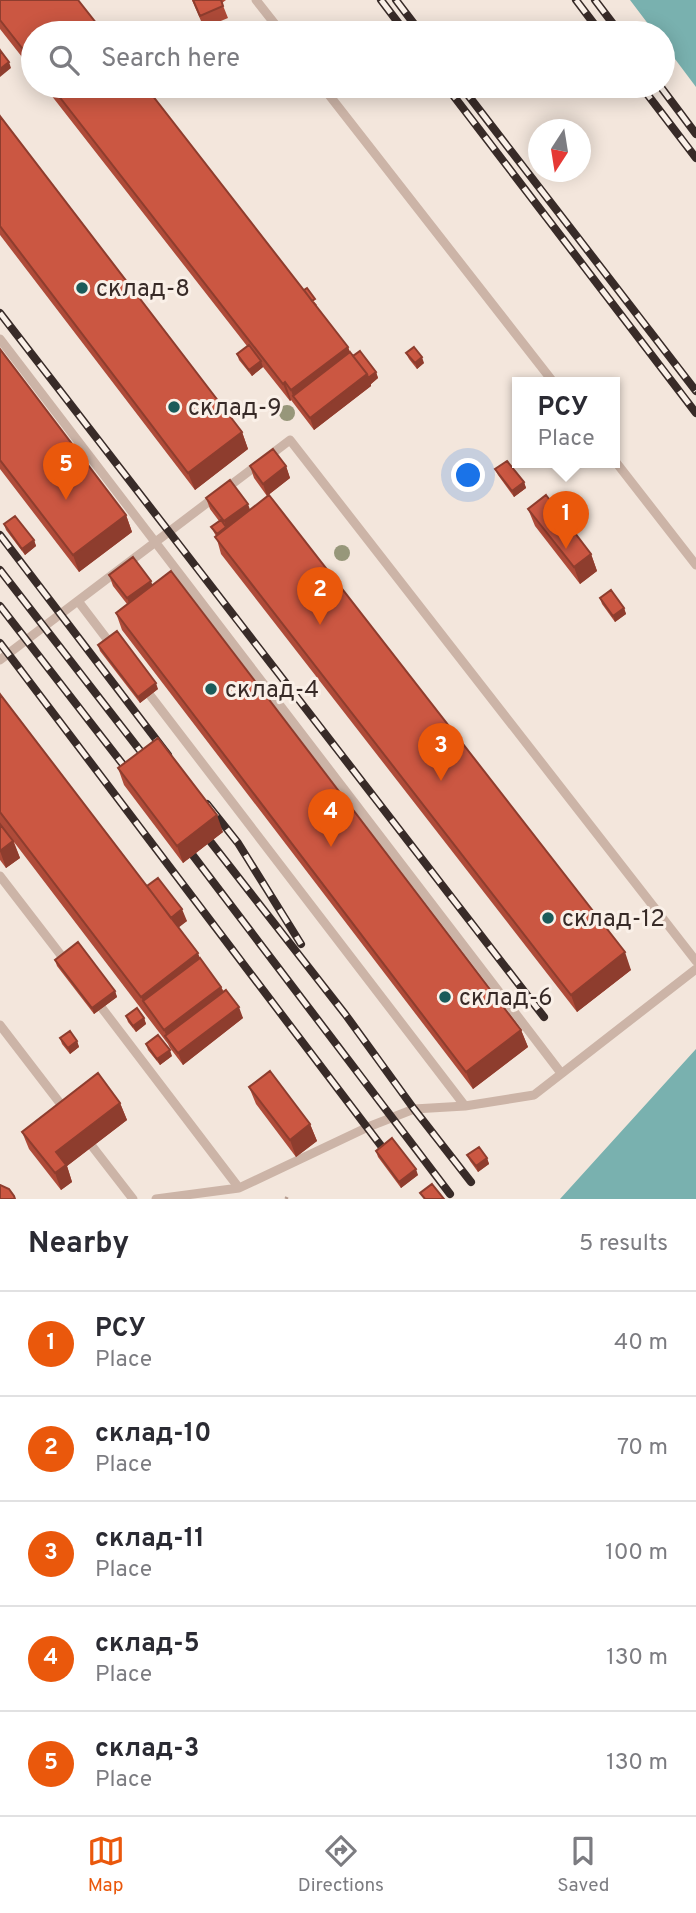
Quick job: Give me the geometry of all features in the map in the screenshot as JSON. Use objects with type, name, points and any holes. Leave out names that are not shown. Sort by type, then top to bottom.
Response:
[{"type":"lane","points":[[256,0],[273,21]]},
{"type":"lane","points":[[332,98],[549,377]]},
{"type":"lane","points":[[0,339],[561,1073]]},
{"type":"lane","points":[[0,660],[290,440],[696,961]]},
{"type":"lane","points":[[620,467],[696,565]]},
{"type":"lane","points":[[78,601],[119,654]]},
{"type":"lane","points":[[134,675],[464,1106]]},
{"type":"lane","points":[[0,876],[74,972]]},
{"type":"lane","points":[[156,1199],[239,1188],[368,1127],[414,1109],[464,1106],[534,1095],[696,969]]},
{"type":"lane","points":[[91,994],[239,1188]]},
{"type":"lane","points":[[0,1025],[70,1117]]},
{"type":"lane","points":[[78,1127],[133,1199]]},
{"type":"water","points":[[630,0],[696,0],[696,87],[675,59],[675,21],[646,21]]},
{"type":"water","points":[[696,1049],[696,1199],[560,1199]]},
{"type":"building","points":[[0,0],[78,0],[95,21],[21,21],[21,47],[0,20]]},
{"type":"building","points":[[193,0],[221,0],[223,6],[200,16]]},
{"type":"building","points":[[0,50],[9,62],[0,69]]},
{"type":"building","points":[[60,98],[154,98],[348,347],[291,390],[285,382],[283,384]]},
{"type":"building","points":[[0,116],[242,432],[188,473],[0,226]]},
{"type":"building","points":[[307,288],[315,299],[312,301],[304,290]]},
{"type":"building","points":[[249,345],[261,361],[249,370],[237,354]]},
{"type":"building","points":[[414,347],[422,357],[415,363],[406,353]]},
{"type":"building","points":[[0,349],[126,515],[73,555],[0,460]]},
{"type":"building","points":[[360,351],[376,372],[368,378],[353,356]]},
{"type":"building","points":[[350,352],[367,374],[310,418],[293,396]]},
{"type":"building","points":[[273,449],[286,466],[263,484],[250,466]]},
{"type":"building","points":[[507,461],[524,482],[512,491],[495,469]]},
{"type":"building","points":[[230,480],[248,504],[224,521],[206,498]]},
{"type":"building","points":[[269,495],[625,952],[571,995],[215,537]]},
{"type":"building","points":[[546,495],[591,554],[574,567],[528,509]]},
{"type":"building","points":[[15,516],[34,540],[22,549],[4,524]]},
{"type":"building","points":[[221,520],[226,527],[217,534],[211,527]]},
{"type":"building","points":[[133,557],[151,581],[127,598],[109,575]]},
{"type":"building","points":[[171,571],[521,1030],[466,1072],[116,613]]},
{"type":"building","points":[[611,590],[624,608],[613,616],[600,598]]},
{"type":"building","points":[[117,631],[156,683],[138,697],[98,645]]},
{"type":"building","points":[[0,694],[198,953],[141,997],[0,812]]},
{"type":"building","points":[[158,738],[217,815],[177,846],[118,768]]},
{"type":"building","points":[[0,824],[13,841],[0,851]]},
{"type":"building","points":[[158,878],[182,909],[171,918],[147,886]]},
{"type":"building","points":[[78,942],[115,991],[92,1008],[55,960]]},
{"type":"building","points":[[200,958],[221,987],[164,1030],[143,1001]]},
{"type":"building","points":[[226,990],[239,1007],[178,1053],[165,1036]]},
{"type":"building","points":[[137,1008],[144,1018],[133,1026],[126,1016]]},
{"type":"building","points":[[70,1031],[77,1041],[68,1048],[60,1038]]},
{"type":"building","points":[[158,1035],[170,1050],[157,1059],[146,1044]]},
{"type":"building","points":[[270,1071],[310,1124],[290,1140],[249,1087]]},
{"type":"building","points":[[98,1073],[120,1103],[56,1152],[66,1165],[55,1173],[22,1132]]},
{"type":"building","points":[[392,1138],[416,1169],[399,1182],[376,1151]]},
{"type":"building","points":[[479,1147],[487,1158],[476,1166],[467,1155]]},
{"type":"building","points":[[432,1184],[444,1199],[425,1199],[420,1193]]},
{"type":"building","points":[[0,1185],[9,1189],[15,1199],[0,1199]]},
{"type":"railway","points":[[381,0],[397,21]]},
{"type":"railway","points":[[396,0],[412,21]]},
{"type":"railway","points":[[576,0],[592,21]]},
{"type":"railway","points":[[595,0],[611,21]]},
{"type":"railway","points":[[455,98],[696,413]]},
{"type":"railway","points":[[470,98],[696,391]]},
{"type":"railway","points":[[650,98],[696,158]]},
{"type":"railway","points":[[669,98],[696,134]]},
{"type":"railway","points":[[0,313],[544,1017]]},
{"type":"railway","points":[[0,535],[168,755]]},
{"type":"railway","points":[[0,570],[152,766]]},
{"type":"railway","points":[[0,606],[135,780]]},
{"type":"railway","points":[[0,643],[385,1151]]},
{"type":"railway","points":[[207,804],[238,843],[301,944]]},
{"type":"railway","points":[[199,827],[345,1014],[471,1182]]},
{"type":"railway","points":[[182,841],[450,1194]]},
{"type":"place","name":"склад-8","points":[[82,288]]},
{"type":"place","name":"склад-9","points":[[174,407]]},
{"type":"place","name":"склад-3","points":[[66,500]]},
{"type":"place","name":"РСУ","points":[[566,549]]},
{"type":"place","name":"склад-10","points":[[320,625]]},
{"type":"place","name":"склад-4","points":[[211,689]]},
{"type":"place","name":"склад-11","points":[[441,781]]},
{"type":"place","name":"склад-5","points":[[331,847]]},
{"type":"place","name":"склад-12","points":[[548,918]]},
{"type":"place","name":"склад-6","points":[[445,997]]}]
